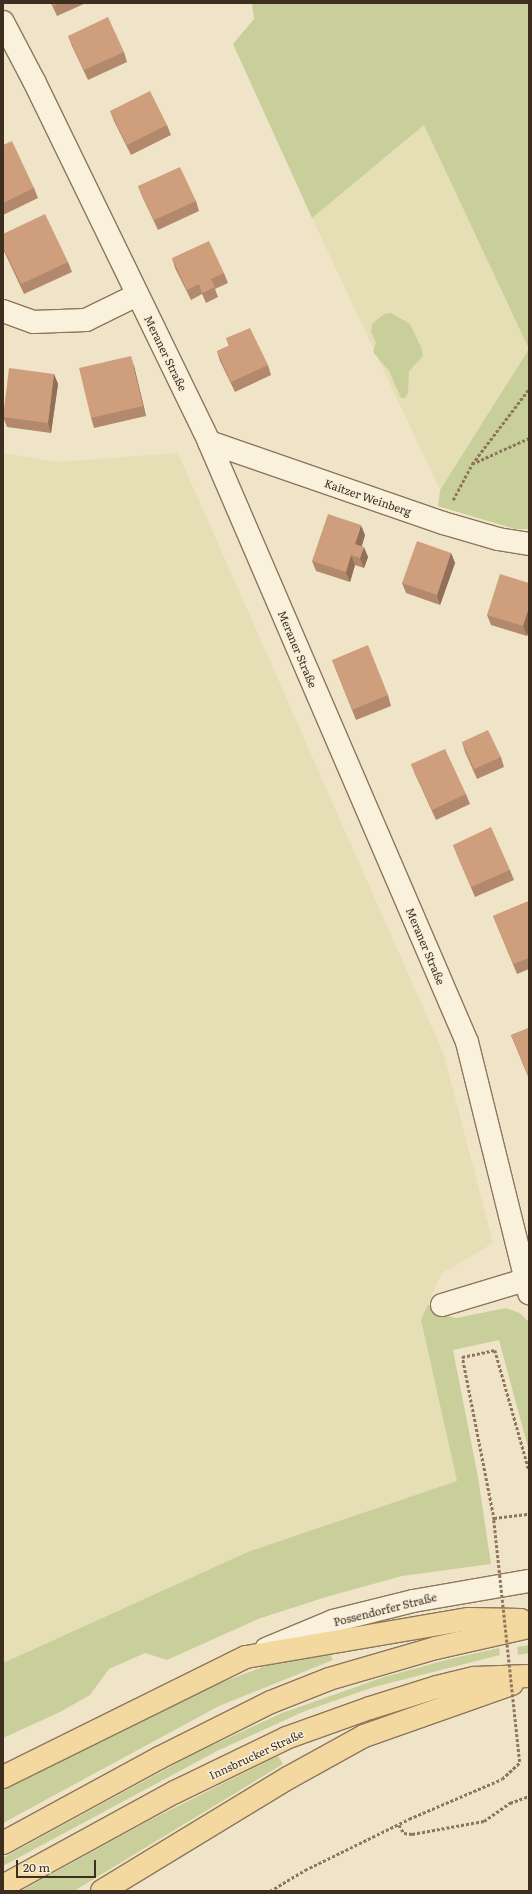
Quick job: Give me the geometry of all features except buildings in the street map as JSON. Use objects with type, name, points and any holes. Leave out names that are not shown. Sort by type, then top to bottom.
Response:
[{"type":"main road","points":[[3,1777],[246,1658],[469,1619],[529,1620]]},
{"type":"main road","points":[[3,1843],[159,1758],[271,1702],[329,1679],[428,1650],[529,1627]]},
{"type":"main road","name":"Innsbrucker Straße","points":[[3,1886],[176,1792],[286,1738],[370,1708],[437,1687],[474,1678],[529,1676]]},
{"type":"main road","points":[[102,1891],[288,1778],[364,1736],[529,1679]]},
{"type":"street","name":"Meraner Straße","points":[[3,8],[8,30],[209,442],[467,1042],[527,1287],[442,1305]]},
{"type":"street","points":[[3,311],[33,322],[86,320],[137,295]]},
{"type":"street","name":"Kaitzer Weinberg","points":[[209,442],[443,523],[498,539],[529,544]]},
{"type":"street","name":"Possendorfer Straße","points":[[246,1658],[333,1621],[413,1601],[529,1580]]},
{"type":"path","points":[[443,523],[449,506],[472,464],[529,388]]},
{"type":"path","points":[[472,464],[529,438]]},
{"type":"path","points":[[270,1891],[304,1870],[399,1825],[502,1779],[520,1762],[494,1519],[462,1357],[495,1350],[529,1470]]},
{"type":"path","points":[[494,1519],[529,1514]]},
{"type":"path","points":[[399,1825],[404,1833],[412,1834],[484,1821],[510,1803],[529,1796]]},
{"type":"shaded area","points":[[424,124],[529,349],[440,490],[312,218]]},
{"type":"shaded area","points":[[3,453],[58,462],[178,453],[444,1055],[493,1243],[441,1274],[421,1320],[457,1481],[250,1551],[3,1663]]},
{"type":"green space","points":[[252,3],[529,3],[529,349],[424,125],[312,218],[233,44],[254,19]]},
{"type":"green space","points":[[391,313],[410,324],[421,347],[423,356],[409,371],[408,393],[405,398],[401,398],[389,371],[373,352],[376,342],[371,332],[372,324],[384,314]]},
{"type":"green space","points":[[529,349],[529,529],[515,529],[438,506],[440,490]]},
{"type":"green space","points":[[428,1304],[439,1314],[456,1318],[506,1308],[520,1313],[529,1322],[529,1451],[499,1340],[453,1350],[478,1477],[491,1564],[402,1576],[326,1597],[258,1619],[167,1660],[145,1653],[109,1669],[90,1695],[60,1712],[3,1738],[3,1663],[250,1551],[457,1481],[421,1320]]},
{"type":"green space","points":[[529,1645],[529,1653],[518,1655],[517,1647]]},
{"type":"green space","points":[[499,1648],[500,1655],[374,1687],[305,1711],[217,1751],[3,1866],[3,1858],[65,1824],[194,1754],[282,1713],[384,1677],[450,1659]]},
{"type":"green space","points":[[328,1649],[333,1660],[219,1706],[3,1823],[3,1789],[212,1686],[268,1665]]},
{"type":"green space","points":[[278,1756],[283,1764],[74,1891],[21,1891],[152,1819]]}]
